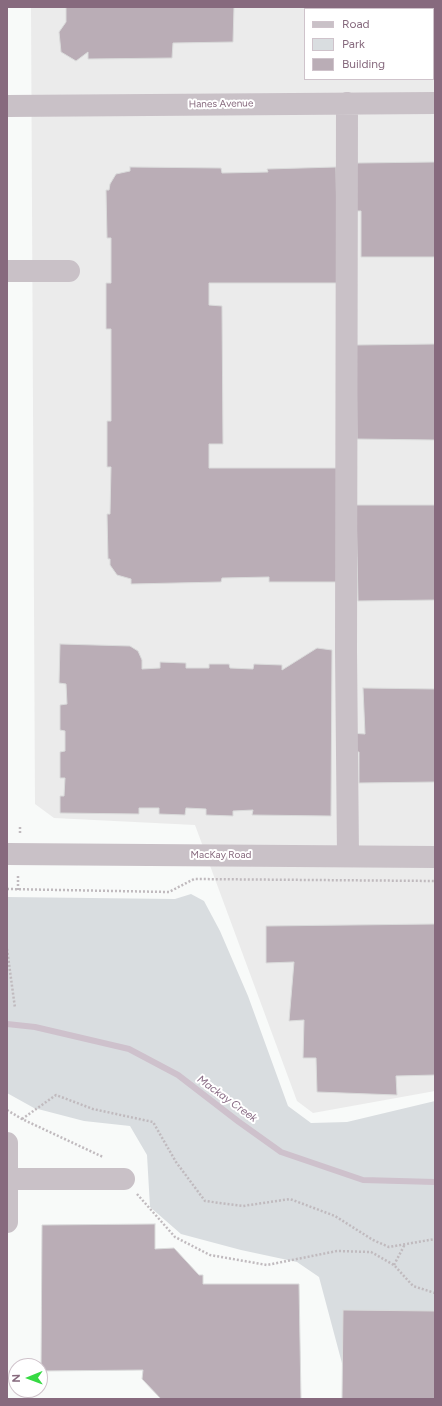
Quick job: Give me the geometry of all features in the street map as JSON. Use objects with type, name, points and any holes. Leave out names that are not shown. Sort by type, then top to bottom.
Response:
[{"type":"street","name":"Hanes Avenue","points":[[7,106],[435,102]]},
{"type":"street","points":[[347,103],[346,651],[348,856]]},
{"type":"street","points":[[7,271],[69,271]]},
{"type":"street","name":"MacKay Road","points":[[7,854],[435,857]]},
{"type":"street","points":[[7,1143],[7,1222]]},
{"type":"street","points":[[8,1179],[124,1179]]},
{"type":"path","points":[[7,889],[168,892],[194,880],[435,881]]},
{"type":"path","points":[[7,949],[15,1008]]},
{"type":"path","points":[[22,1119],[56,1095],[93,1109],[154,1122],[176,1162],[205,1201],[243,1206],[290,1199],[335,1216],[373,1240],[389,1247],[435,1239]]},
{"type":"path","points":[[7,1110],[22,1119],[109,1160],[175,1237],[210,1255],[267,1265],[337,1251],[370,1252],[394,1265],[413,1286],[435,1293]]},
{"type":"path","points":[[394,1265],[404,1244]]},
{"type":"shaded area","points":[[31,7],[435,7],[435,1091],[313,1113],[297,1101],[195,825],[54,818],[35,804]]},
{"type":"green space","points":[[191,894],[204,901],[220,931],[248,996],[288,1106],[311,1123],[347,1122],[435,1101],[435,1399],[347,1382],[319,1277],[297,1262],[241,1250],[181,1234],[150,1207],[147,1155],[130,1126],[84,1121],[34,1108],[7,1093],[7,897],[175,899]]},
{"type":"building","points":[[66,7],[234,7],[233,42],[173,43],[172,58],[88,59],[88,52],[76,61],[61,52],[59,32],[66,22]]},
{"type":"building","points":[[435,7],[435,62],[434,8],[393,8]]},
{"type":"building","points":[[435,162],[435,257],[361,257],[361,211],[348,211],[357,163]]},
{"type":"building","points":[[130,167],[221,168],[222,173],[268,172],[267,169],[336,167],[338,283],[209,283],[209,305],[222,306],[223,444],[209,444],[209,468],[337,468],[337,582],[269,582],[269,577],[222,578],[221,582],[131,584],[131,579],[117,575],[110,565],[110,559],[108,559],[107,514],[110,514],[111,467],[107,467],[107,421],[111,421],[111,329],[106,329],[106,283],[111,283],[111,238],[107,238],[106,190],[109,190],[110,184],[116,174],[130,171]]},
{"type":"building","points":[[435,344],[435,440],[357,439],[356,345]]},
{"type":"building","points":[[356,505],[435,505],[435,600],[358,601]]},
{"type":"building","points":[[60,644],[130,646],[138,651],[142,660],[142,669],[160,668],[160,662],[186,663],[186,668],[209,668],[209,664],[229,664],[230,668],[253,669],[254,664],[282,665],[282,670],[317,648],[332,650],[331,816],[252,815],[253,810],[233,811],[233,816],[206,815],[206,809],[186,808],[185,815],[159,814],[159,808],[139,808],[139,814],[60,813],[60,796],[64,796],[65,778],[60,778],[60,752],[65,751],[65,731],[60,730],[60,705],[67,704],[66,684],[59,683]]},
{"type":"building","points":[[363,688],[435,689],[435,782],[359,783],[359,752],[350,752],[350,733],[365,734]]},
{"type":"building","points":[[435,924],[435,1075],[396,1076],[397,1095],[317,1092],[316,1058],[303,1058],[304,1020],[289,1021],[294,962],[266,963],[266,926]]},
{"type":"building","points":[[155,1224],[155,1249],[174,1248],[199,1275],[203,1275],[203,1284],[299,1284],[301,1399],[161,1399],[142,1379],[143,1370],[48,1371],[48,1358],[41,1358],[42,1225]]},
{"type":"building","points":[[343,1310],[435,1311],[435,1399],[342,1399]]},
{"type":"waterway","name":"Mackay Creek","points":[[7,1024],[35,1027],[129,1049],[178,1075],[281,1152],[363,1180],[435,1182]]}]
